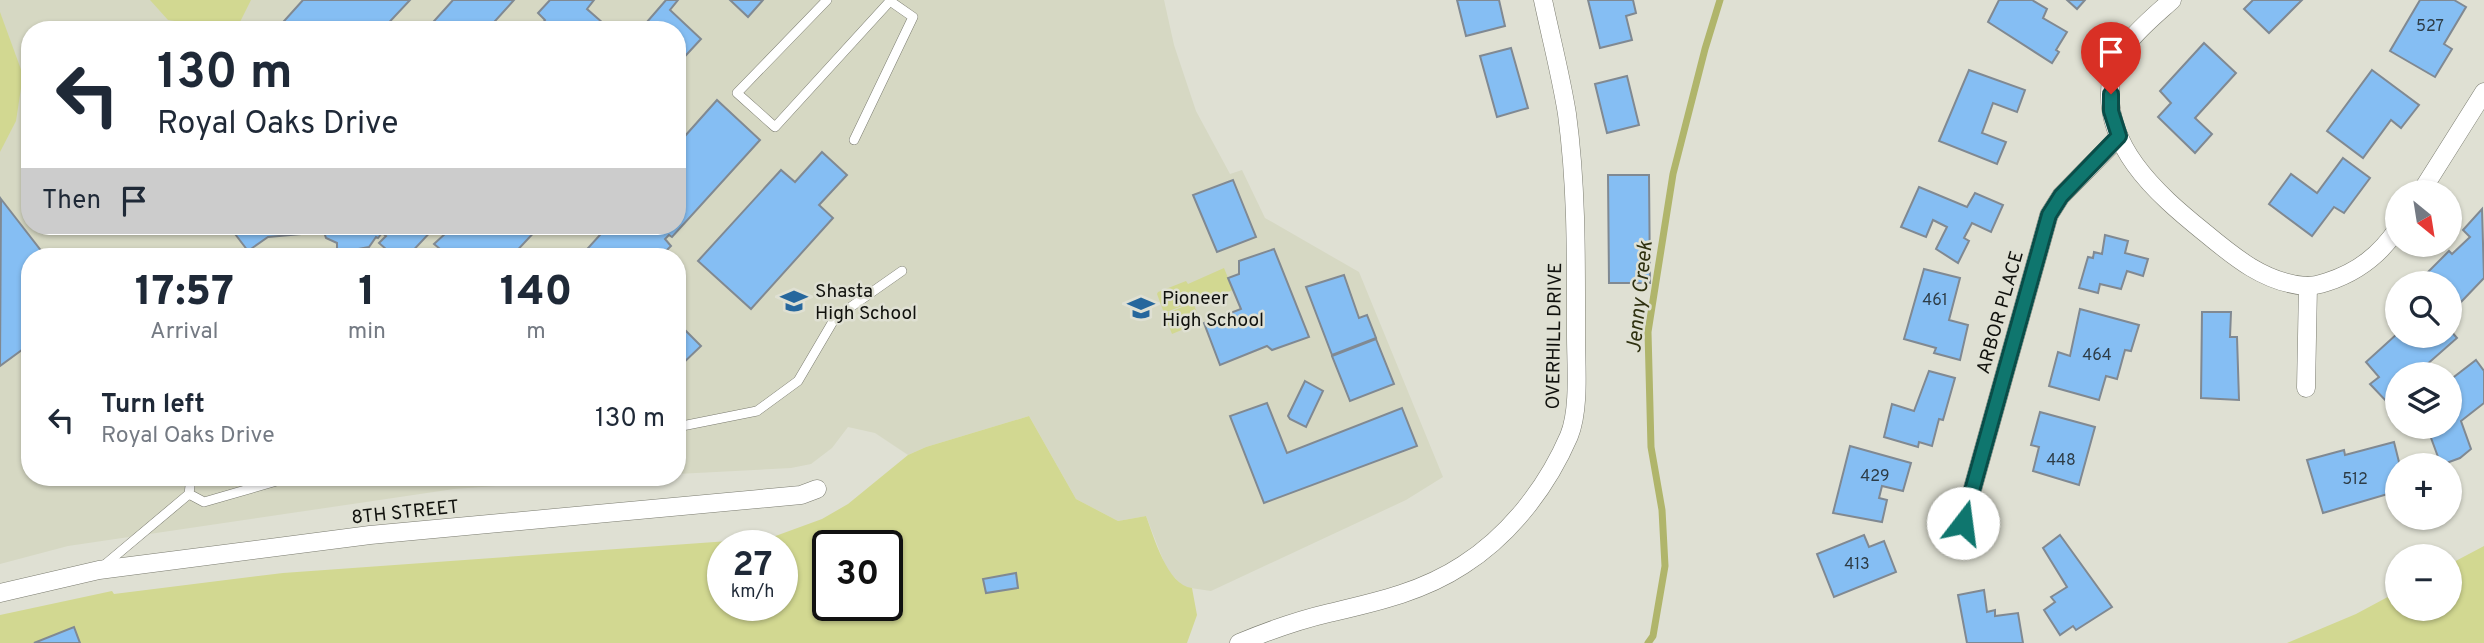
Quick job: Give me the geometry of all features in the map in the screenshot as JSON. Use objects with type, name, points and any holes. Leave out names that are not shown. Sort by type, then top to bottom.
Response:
[{"type":"street","name":"OVERHILL DRIVE","points":[[1239,643],[1268,631],[1417,589],[1463,566],[1482,552],[1520,515],[1545,480],[1570,434],[1576,388],[1576,232],[1562,84],[1543,0]]},
{"type":"street","points":[[2172,0],[2129,43],[2113,73],[2111,111],[2119,136],[2140,173],[2243,264],[2270,278],[2308,286],[2356,271],[2385,246]]},
{"type":"street","points":[[2429,180],[2484,92]]},
{"type":"street","name":"ARBOR PLACE","points":[[1963,523],[2049,215],[2061,196],[2119,136]]},
{"type":"street","points":[[2306,388],[2308,286]]},
{"type":"street","name":"8TH STREET","points":[[0,593],[99,570],[370,535],[801,495],[817,489]]},
{"type":"lane","points":[[827,0],[737,93],[775,127],[891,1],[913,17],[854,140]]},
{"type":"lane","points":[[686,425],[757,411],[798,381],[835,318],[902,271]]},
{"type":"lane","points":[[99,570],[189,494],[190,486]]},
{"type":"lane","points":[[189,494],[204,502],[259,486]]},
{"type":"shaded area","points":[[0,0],[1164,0],[1174,45],[1196,111],[1230,174],[1242,170],[1265,218],[1359,272],[1443,477],[1406,500],[1211,591],[1184,587],[1167,570],[1146,516],[1118,521],[1076,499],[1029,416],[908,455],[875,433],[848,427],[832,448],[811,464],[791,468],[686,474],[686,248],[21,248],[21,486],[497,486],[454,489],[68,546],[0,564]]},
{"type":"green space","points":[[150,0],[251,0],[240,21],[168,20]]},
{"type":"green space","points":[[0,12],[21,70],[21,88],[16,121],[0,152]]},
{"type":"green space","points":[[1224,268],[1233,290],[1164,313],[1158,292],[1186,281],[1188,284]]},
{"type":"green space","points":[[1193,303],[1201,322],[1172,334],[1164,314]]},
{"type":"green space","points":[[1029,416],[1076,499],[1118,521],[1146,516],[1157,547],[1169,569],[1183,585],[1192,588],[1197,615],[1187,643],[0,643],[0,615],[112,591],[114,594],[283,573],[707,543],[707,621],[798,621],[798,530],[792,530],[822,519],[848,504],[908,455]]},
{"type":"green space","points":[[2484,546],[2484,643],[2287,643],[2356,614],[2385,598],[2385,621],[2462,621],[2462,558]]},
{"type":"building","points":[[303,0],[410,0],[390,21],[284,21]]},
{"type":"building","points":[[453,0],[514,0],[495,21],[434,21]]},
{"type":"building","points":[[550,0],[594,0],[587,9],[601,21],[544,21],[538,13]]},
{"type":"building","points":[[666,0],[678,0],[670,10],[682,21],[648,21]]},
{"type":"building","points":[[730,0],[763,0],[748,17]]},
{"type":"building","points":[[1457,0],[1499,0],[1505,26],[1466,36]]},
{"type":"building","points":[[1588,0],[1633,0],[1636,13],[1626,16],[1632,40],[1600,48]]},
{"type":"building","points":[[1999,0],[2032,0],[2047,9],[2043,18],[2067,32],[2052,63],[1988,22]]},
{"type":"building","points":[[2067,0],[2085,0],[2077,9]]},
{"type":"building","points":[[2253,0],[2302,0],[2269,33],[2244,9]]},
{"type":"building","points":[[2420,0],[2454,0],[2466,7],[2444,44],[2452,49],[2435,77],[2390,51]]},
{"type":"building","points":[[686,25],[701,39],[686,55]]},
{"type":"building","points":[[2204,43],[2236,73],[2195,118],[2212,134],[2195,153],[2158,117],[2171,103],[2160,91]]},
{"type":"building","points":[[1511,48],[1528,108],[1497,117],[1480,56]]},
{"type":"building","points":[[1969,70],[2025,90],[2017,112],[1993,103],[1982,133],[2006,142],[1997,164],[1939,141]]},
{"type":"building","points":[[2372,70],[2419,105],[2401,128],[2391,120],[2363,158],[2327,131]]},
{"type":"building","points":[[1627,76],[1639,125],[1607,133],[1595,84]]},
{"type":"building","points":[[717,100],[760,140],[686,222],[686,135]]},
{"type":"building","points":[[822,152],[847,175],[819,205],[833,218],[751,309],[698,261],[781,170],[795,182]]},
{"type":"building","points":[[2343,158],[2370,178],[2344,213],[2334,207],[2312,236],[2269,204],[2291,174],[2317,193]]},
{"type":"building","points":[[1608,175],[1649,175],[1650,283],[1609,283]]},
{"type":"building","points":[[1233,180],[1256,237],[1217,252],[1193,195]]},
{"type":"building","points":[[1919,187],[1967,207],[1975,193],[2003,205],[1991,232],[1972,223],[1964,238],[1969,241],[1958,263],[1936,249],[1947,227],[1933,220],[1926,237],[1901,227]]},
{"type":"building","points":[[1,199],[21,225],[21,235],[29,235],[39,248],[21,248],[21,351],[0,366]]},
{"type":"building","points":[[2482,209],[2484,278],[2462,301],[2462,271],[2429,271],[2443,257],[2462,257],[2462,245],[2470,237],[2463,230]]},
{"type":"building","points":[[236,235],[290,235],[268,237],[252,248],[246,248]]},
{"type":"building","points":[[325,235],[380,235],[369,247],[364,248],[337,248],[337,243]]},
{"type":"building","points":[[428,235],[415,248],[385,248],[379,243],[386,236]]},
{"type":"building","points":[[444,235],[532,235],[519,248],[439,248],[434,244]]},
{"type":"building","points":[[600,235],[669,235],[665,239],[671,246],[669,248],[588,248]]},
{"type":"building","points":[[2105,235],[2128,241],[2125,253],[2148,259],[2143,276],[2127,271],[2121,289],[2100,284],[2098,293],[2079,288],[2088,257],[2093,258],[2094,252],[2102,254]]},
{"type":"building","points":[[1274,249],[1309,337],[1272,350],[1267,346],[1220,365],[1204,323],[1241,309],[1228,278],[1239,274],[1239,261]]},
{"type":"building","points":[[1924,269],[1960,278],[1949,320],[1968,325],[1960,360],[1934,353],[1936,348],[1904,339]]},
{"type":"building","points":[[1344,275],[1359,318],[1367,315],[1376,338],[1332,355],[1306,287]]},
{"type":"building","points":[[2080,309],[2139,325],[2131,351],[2125,350],[2117,379],[2106,376],[2099,400],[2049,386],[2058,352],[2070,356]]},
{"type":"building","points":[[2202,312],[2231,312],[2230,337],[2237,337],[2239,400],[2201,398]]},
{"type":"building","points":[[686,331],[701,346],[686,360]]},
{"type":"building","points":[[1376,339],[1394,384],[1350,401],[1332,356]]},
{"type":"building","points":[[2385,345],[2385,348],[2446,348],[2430,362],[2385,362],[2385,400],[2370,384],[2379,377],[2366,362]]},
{"type":"building","points":[[2476,360],[2484,371],[2484,403],[2462,420],[2462,371]]},
{"type":"building","points":[[1929,371],[1955,378],[1932,446],[1919,442],[1918,447],[1884,437],[1892,404],[1914,411]]},
{"type":"building","points":[[1305,381],[1323,391],[1306,427],[1288,416]]},
{"type":"building","points":[[1267,403],[1287,453],[1402,408],[1417,446],[1264,503],[1230,416]]},
{"type":"building","points":[[2040,412],[2095,427],[2079,485],[2033,471],[2039,447],[2031,445]]},
{"type":"building","points":[[2462,424],[2471,449],[2462,456],[2462,453],[2437,453],[2431,439],[2462,439]]},
{"type":"building","points":[[2394,442],[2397,453],[2385,453],[2385,495],[2323,513],[2307,460],[2344,450],[2345,455]]},
{"type":"building","points":[[1850,446],[1911,463],[1903,491],[1882,486],[1879,498],[1887,500],[1882,522],[1833,513]]},
{"type":"building","points":[[1864,535],[1869,547],[1884,541],[1896,572],[1834,597],[1817,554]]},
{"type":"building","points":[[2060,535],[2112,607],[2076,630],[2073,626],[2060,635],[2044,610],[2055,602],[2051,597],[2067,587],[2043,548]]},
{"type":"building","points":[[1016,573],[1018,588],[986,593],[983,579]]},
{"type":"building","points":[[1984,590],[1987,612],[1995,610],[1995,616],[2018,613],[2023,643],[1967,643],[1958,595]]},
{"type":"building","points":[[74,627],[80,643],[34,643]]},
{"type":"waterway","name":"Jenny Creek","points":[[1648,643],[1653,636],[1665,566],[1662,510],[1651,447],[1648,332],[1673,174],[1720,0]]},
{"type":"place","name":"Shasta High School","points":[[794,301]]},
{"type":"place","name":"Pioneer High School","points":[[1141,308]]},
{"type":"route","points":[[1963,523],[2049,215],[2061,196],[2119,136],[2111,111],[2111,94]]}]
